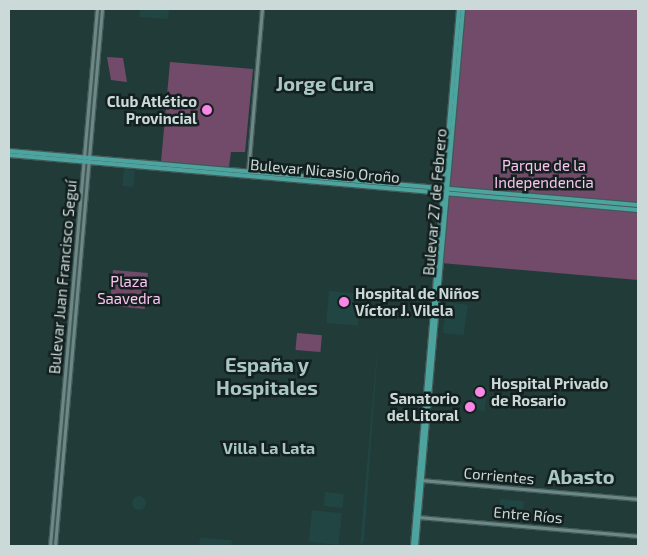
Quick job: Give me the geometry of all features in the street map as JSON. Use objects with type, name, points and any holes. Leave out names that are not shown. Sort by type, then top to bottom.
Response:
[{"type":"main road","name":"Bulevar Juan Francisco Seguí","points":[[55,546],[87,160],[97,9]]},
{"type":"main road","name":"Bulevar Juan Francisco Seguí","points":[[50,546],[102,9]]},
{"type":"main road","points":[[248,174],[262,9]]},
{"type":"main road","name":"Bulevar 27 de Febrero","points":[[415,546],[459,9]]},
{"type":"main road","name":"Bulevar 27 de Febrero","points":[[445,191],[463,9]]},
{"type":"main road","name":"Bulevar Nicasio Oroño","points":[[9,151],[87,160]]},
{"type":"main road","name":"Bulevar Nicasio Oroño","points":[[9,155],[445,191],[638,210]]},
{"type":"main road","name":"Bulevar Nicasio Oroño","points":[[445,191],[638,205]]},
{"type":"main road","name":"Corrientes","points":[[420,480],[638,499]]},
{"type":"main road","name":"Entre Ríos","points":[[417,517],[638,536]]},
{"type":"shaded area","points":[[140,9],[169,9],[168,19],[139,17]]},
{"type":"shaded area","points":[[124,169],[135,170],[133,187],[123,186]]},
{"type":"shaded area","name":"Hospital de Niños Víctor J. Vilela","points":[[329,291],[361,294],[358,326],[326,323]]},
{"type":"shaded area","points":[[447,302],[468,305],[463,336],[443,333]]},
{"type":"shaded area","points":[[379,332],[364,541],[360,546],[371,419]]},
{"type":"shaded area","name":"Hospital Privado de Rosario","points":[[474,385],[488,387],[485,411],[471,409]]},
{"type":"shaded area","points":[[325,492],[344,494],[342,508],[324,506]]},
{"type":"shaded area","points":[[136,496],[142,496],[146,503],[142,510],[136,510],[132,506],[132,500]]},
{"type":"shaded area","points":[[500,499],[524,501],[522,522],[498,520]]},
{"type":"shaded area","points":[[312,510],[342,513],[338,545],[309,542]]},
{"type":"shaded area","points":[[200,538],[232,540],[231,546],[199,546]]},
{"type":"green space","points":[[97,9],[102,9],[89,158],[443,189],[443,193],[89,162],[55,546],[50,546],[84,162],[9,155],[9,151],[84,157]]},
{"type":"green space","name":"Parque de la Independencia","points":[[463,9],[638,9],[638,280],[441,263]]},
{"type":"green space","points":[[107,57],[123,58],[127,82],[111,80]]},
{"type":"green space","name":"Club Atlético Provincial","points":[[170,62],[253,69],[245,152],[231,152],[229,167],[161,162]]},
{"type":"green space","name":"Plaza Saavedra","points":[[113,270],[148,273],[145,309],[110,306]]},
{"type":"green space","points":[[297,333],[322,335],[320,352],[296,350]]},
{"type":"place","name":"Club Atlético Provincial","points":[[207,110]]},
{"type":"place","name":"Hospital de Niños Víctor J. Vilela","points":[[344,302]]},
{"type":"place","name":"Hospital Privado de Rosario","points":[[480,392]]},
{"type":"place","name":"Sanatorio del Litoral","points":[[470,407]]},
{"type":"district","name":"Jorge Cura","points":[[325,83]]},
{"type":"district","name":"España y Hospitales","points":[[267,376]]},
{"type":"district","name":"Villa La Lata","points":[[269,448]]},
{"type":"district","name":"Abasto","points":[[581,476]]}]
